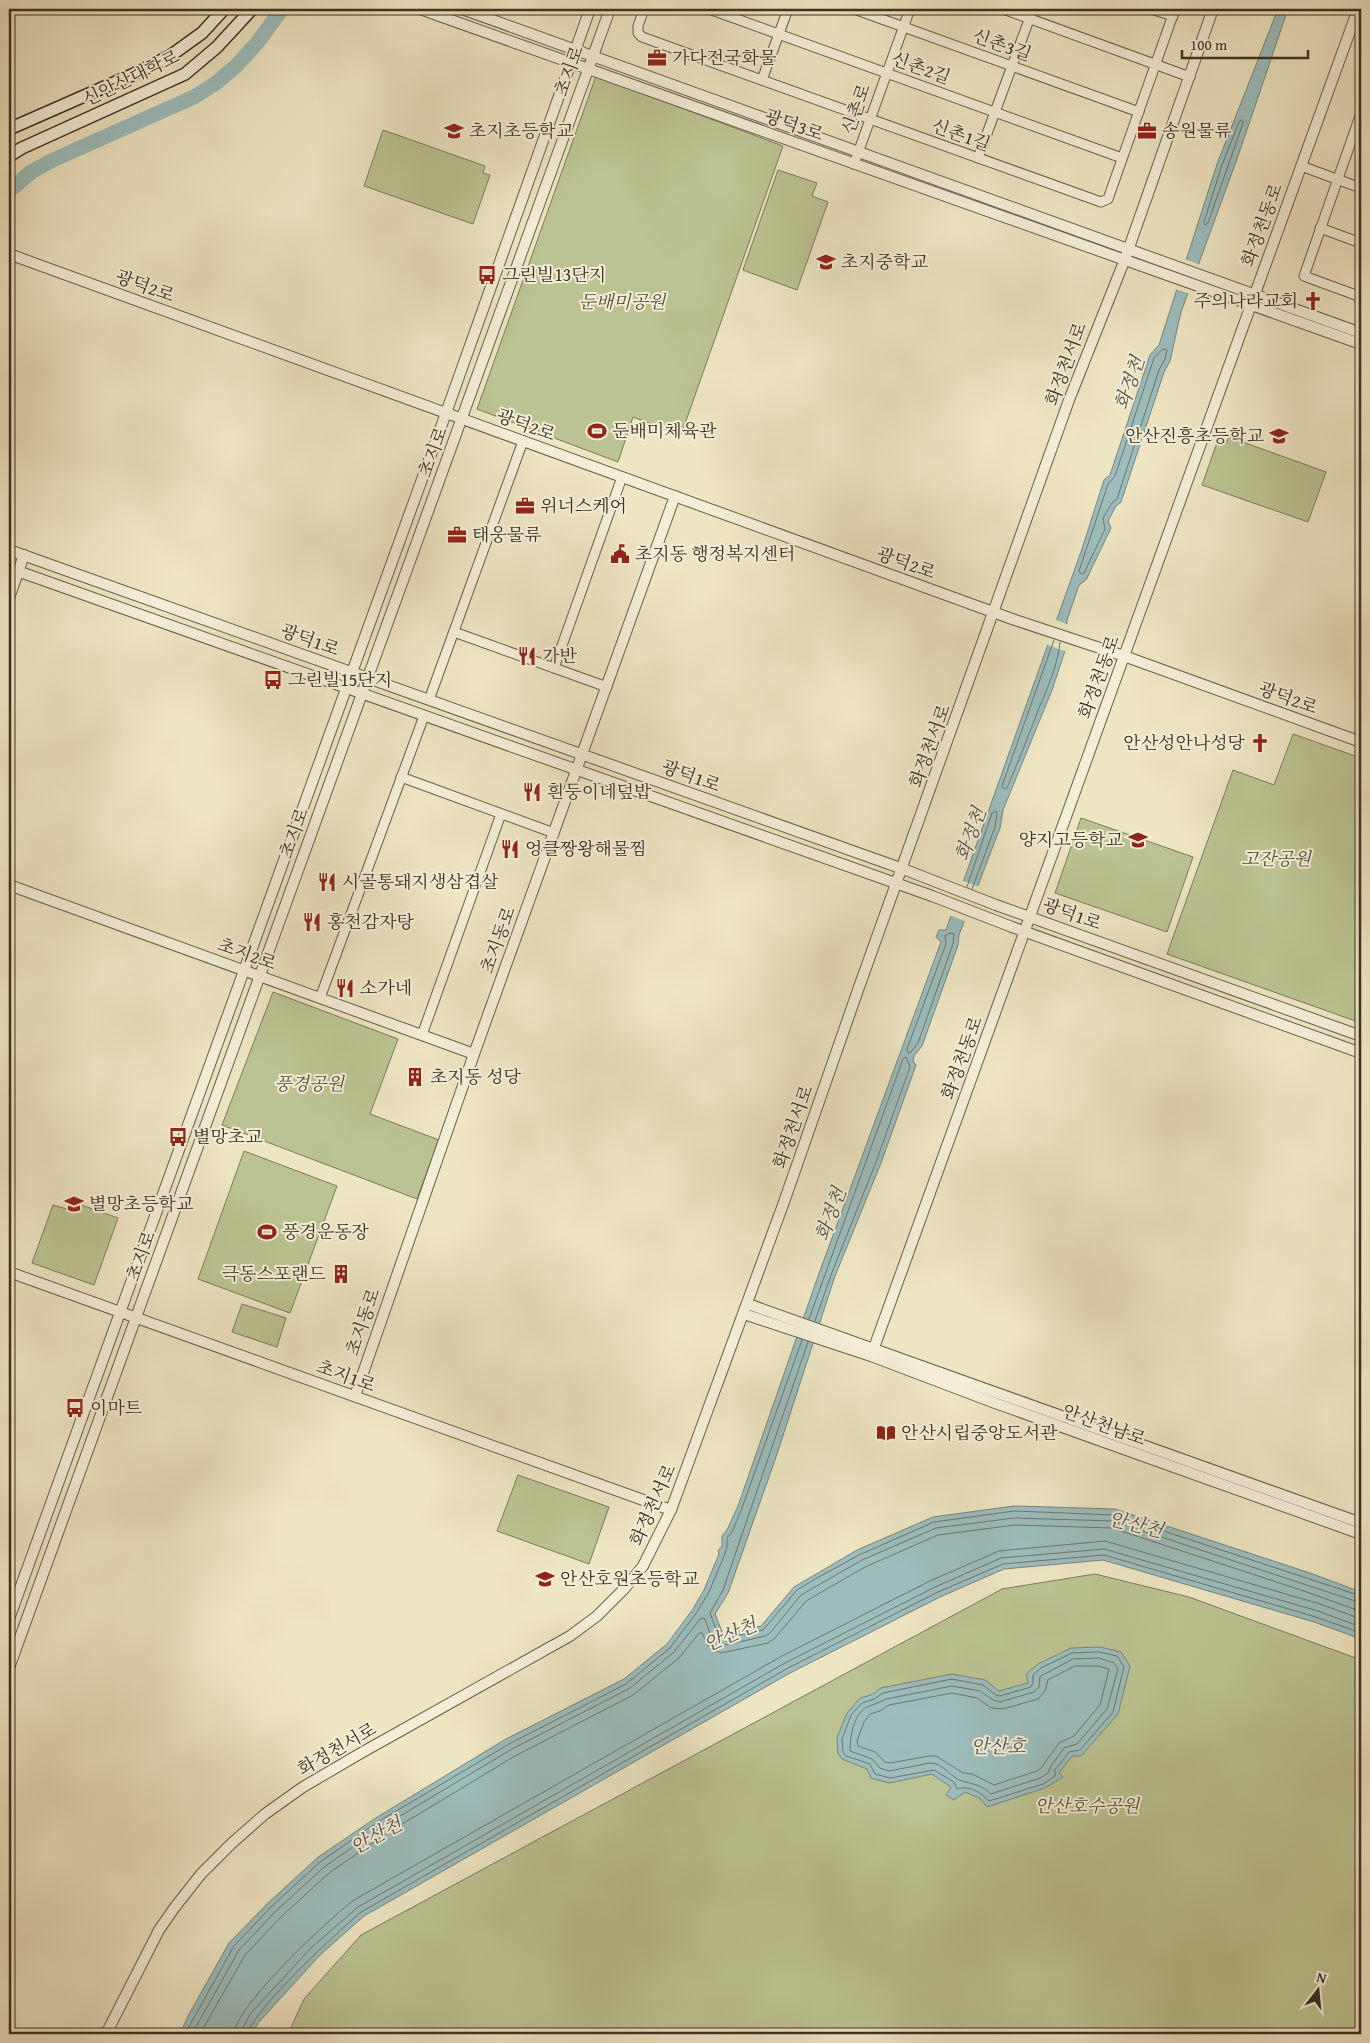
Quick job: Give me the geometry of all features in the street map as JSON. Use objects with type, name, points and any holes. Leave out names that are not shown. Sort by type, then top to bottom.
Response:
[{"type":"main road","name":"신안산대학로","points":[[9,129],[132,75],[170,56],[202,33],[224,9]]},
{"type":"main road","name":"신안산대학로","points":[[9,156],[22,148],[185,74],[218,47],[252,9]]},
{"type":"street","name":"광덕3로","points":[[420,9],[1158,272],[1217,292],[1253,299]]},
{"type":"street","name":"광덕3로","points":[[462,9],[1128,248],[1220,282],[1253,299]]},
{"type":"street","name":"초지로","points":[[9,1619],[245,970],[590,9]]},
{"type":"street","name":"초지로","points":[[9,1668],[610,9]]},
{"type":"street","name":"신촌1길","points":[[644,9],[638,26],[638,33],[642,37],[1101,202],[1108,199],[1174,12]]},
{"type":"street","name":"신촌2길","points":[[709,9],[1122,158]]},
{"type":"street","points":[[762,80],[788,9]]},
{"type":"street","name":"신촌3길","points":[[854,9],[1139,112]]},
{"type":"street","name":"신촌로","points":[[854,164],[910,9]]},
{"type":"street","points":[[1003,9],[1190,77]]},
{"type":"street","points":[[978,158],[1032,9]]},
{"type":"street","points":[[1151,9],[1174,12]]},
{"type":"street","name":"화정천서로","points":[[106,2034],[159,1930],[201,1874],[265,1814],[303,1787],[361,1753],[570,1636],[590,1621],[624,1590],[643,1566],[671,1510],[746,1309],[1087,351],[1124,259],[1213,9]]},
{"type":"street","name":"화정천동로","points":[[872,1353],[1358,9]]},
{"type":"street","points":[[1351,28],[1361,32]]},
{"type":"street","points":[[1361,113],[1304,276],[1361,297]]},
{"type":"street","points":[[1301,166],[1361,188]]},
{"type":"street","points":[[1320,228],[1361,243]]},
{"type":"street","name":"광덕2로","points":[[9,254],[995,612],[1124,656],[1361,742]]},
{"type":"street","points":[[1253,299],[1361,333]]},
{"type":"street","points":[[1253,299],[1361,344]]},
{"type":"street","points":[[429,700],[523,441]]},
{"type":"street","points":[[554,668],[622,477]]},
{"type":"street","name":"초지동로","points":[[355,1396],[474,1054],[675,496]]},
{"type":"street","name":"광덕1로","points":[[9,550],[902,869],[996,905],[1361,1036]]},
{"type":"street","points":[[9,598],[14,569],[24,555]]},
{"type":"street","name":"광덕1로","points":[[14,569],[932,896],[1025,932],[1361,1053]]},
{"type":"street","points":[[454,632],[607,687]]},
{"type":"street","points":[[320,998],[424,716]]},
{"type":"street","points":[[401,777],[554,833]]},
{"type":"street","points":[[422,1035],[501,814]]},
{"type":"street","name":"초지2로","points":[[9,885],[474,1054]]},
{"type":"street","name":"초지1로","points":[[9,1272],[671,1510]]},
{"type":"street","name":"안산천남로","points":[[746,1309],[838,1340],[995,1403],[1361,1534]]},
{"type":"street","name":"안산천남로","points":[[872,1353],[1142,1443],[1361,1523]]},
{"type":"street","points":[[9,1619],[24,1625]]},
{"type":"green space","name":"둔배미공원","points":[[596,76],[783,146],[681,435],[633,417],[618,462],[477,409]]},
{"type":"green space","points":[[383,130],[485,166],[483,173],[490,175],[473,224],[364,186]]},
{"type":"green space","points":[[778,170],[817,183],[812,196],[828,202],[797,290],[743,270]]},
{"type":"green space","points":[[1229,437],[1326,472],[1308,522],[1202,485],[1218,440],[1226,443]]},
{"type":"green space","name":"고잔공원","points":[[1293,734],[1361,758],[1361,1023],[1167,954],[1233,770],[1274,785]]},
{"type":"green space","points":[[1081,818],[1193,857],[1167,932],[1055,893]]},
{"type":"green space","name":"풍경공원","points":[[273,992],[398,1039],[370,1114],[439,1140],[417,1199],[222,1125]]},
{"type":"green space","name":"풍경운동장","points":[[244,1151],[337,1186],[290,1313],[198,1279]]},
{"type":"green space","points":[[70,1201],[118,1218],[94,1285],[32,1263],[53,1205],[67,1209]]},
{"type":"green space","points":[[242,1304],[286,1318],[277,1347],[232,1332]]},
{"type":"green space","points":[[518,1475],[609,1507],[589,1564],[497,1531]]},
{"type":"green space","name":"안산호수공원","points":[[1095,1574],[1189,1597],[1361,1660],[1361,2034],[288,2034],[304,1999],[361,1935],[1002,1589]]},
{"type":"water","name":"안산천","points":[[1278,9],[1288,9],[1237,159],[1181,312],[1170,361],[1164,372],[1121,502],[1116,506],[1108,521],[1111,528],[1086,580],[1079,585],[1067,620],[1065,651],[1052,690],[1003,810],[1000,828],[959,935],[958,945],[922,1046],[914,1056],[913,1061],[916,1065],[881,1163],[835,1276],[776,1457],[728,1593],[715,1614],[723,1634],[761,1626],[794,1587],[857,1550],[933,1517],[1014,1506],[1115,1509],[1310,1573],[1361,1592],[1361,1639],[1314,1622],[1103,1560],[1004,1569],[940,1597],[790,1673],[364,1916],[320,1955],[259,2022],[252,2034],[180,2034],[229,1943],[267,1904],[317,1858],[374,1819],[506,1739],[624,1679],[667,1644],[693,1609],[704,1590],[719,1554],[718,1551],[722,1546],[722,1536],[727,1530],[738,1506],[817,1279],[941,942],[936,937],[939,930],[946,930],[1083,546],[1104,480],[1110,475],[1150,355],[1159,345],[1217,164]]},
{"type":"water","name":"안산호","points":[[1100,1647],[1121,1652],[1130,1666],[1118,1714],[1081,1756],[1072,1756],[1059,1773],[1063,1777],[1045,1788],[987,1807],[979,1798],[965,1792],[954,1800],[946,1795],[951,1787],[932,1774],[889,1783],[871,1778],[867,1769],[842,1759],[838,1753],[837,1738],[847,1713],[860,1698],[871,1695],[881,1688],[952,1674],[985,1680],[999,1691],[1028,1683],[1026,1674],[1038,1664],[1071,1648]]},
{"type":"pier","points":[[1184,259],[1201,265],[1191,294],[1175,289]]},
{"type":"pier","points":[[1054,619],[1069,625],[1067,652],[1045,644]]},
{"type":"pier","points":[[961,880],[980,887],[967,922],[949,915]]},
{"type":"waterway","points":[[9,191],[31,172],[53,160],[194,97],[216,83],[236,66],[257,43],[282,9]]},
{"type":"place","name":"가다전국화물","points":[[657,58]]},
{"type":"place","name":"초지초등학교","points":[[454,131]]},
{"type":"place","name":"송원물류","points":[[1147,131]]},
{"type":"place","name":"초지중학교","points":[[826,262]]},
{"type":"place","name":"그린빌13단지","points":[[487,275]]},
{"type":"place","name":"주의나라교회","points":[[1313,301]]},
{"type":"place","name":"둔배미체육관","points":[[597,431]]},
{"type":"place","name":"안산진흥초등학교","points":[[1279,436]]},
{"type":"place","name":"위너스케어","points":[[525,506]]},
{"type":"place","name":"태웅물류","points":[[457,535]]},
{"type":"place","name":"초지동 행정복지센터","points":[[620,554]]},
{"type":"place","name":"가반","points":[[527,656]]},
{"type":"place","name":"그린빌15단지","points":[[273,680]]},
{"type":"place","name":"안산성안나성당","points":[[1260,743]]},
{"type":"place","name":"흰둥이네덮밥","points":[[532,792]]},
{"type":"place","name":"양지고등학교","points":[[1138,840]]},
{"type":"place","name":"엉클짱왕해물찜","points":[[510,849]]},
{"type":"place","name":"시골통돼지생삼겹살","points":[[327,882]]},
{"type":"place","name":"홍천감자탕","points":[[312,922]]},
{"type":"place","name":"소가네","points":[[345,988]]},
{"type":"place","name":"초지동 성당","points":[[415,1077]]},
{"type":"place","name":"별망초교","points":[[178,1137]]},
{"type":"place","name":"별망초등학교","points":[[74,1204]]},
{"type":"place","name":"풍경운동장","points":[[267,1232]]},
{"type":"place","name":"극동스포랜드","points":[[341,1274]]},
{"type":"place","name":"이마트","points":[[75,1408]]},
{"type":"place","name":"안산시립중앙도서관","points":[[886,1433]]},
{"type":"place","name":"안산호원초등학교","points":[[545,1579]]},
{"type":"water label","name":"화정천","points":[[1129,383]]},
{"type":"water label","name":"화정천","points":[[970,834]]},
{"type":"water label","name":"화정천","points":[[830,1214]]}]
